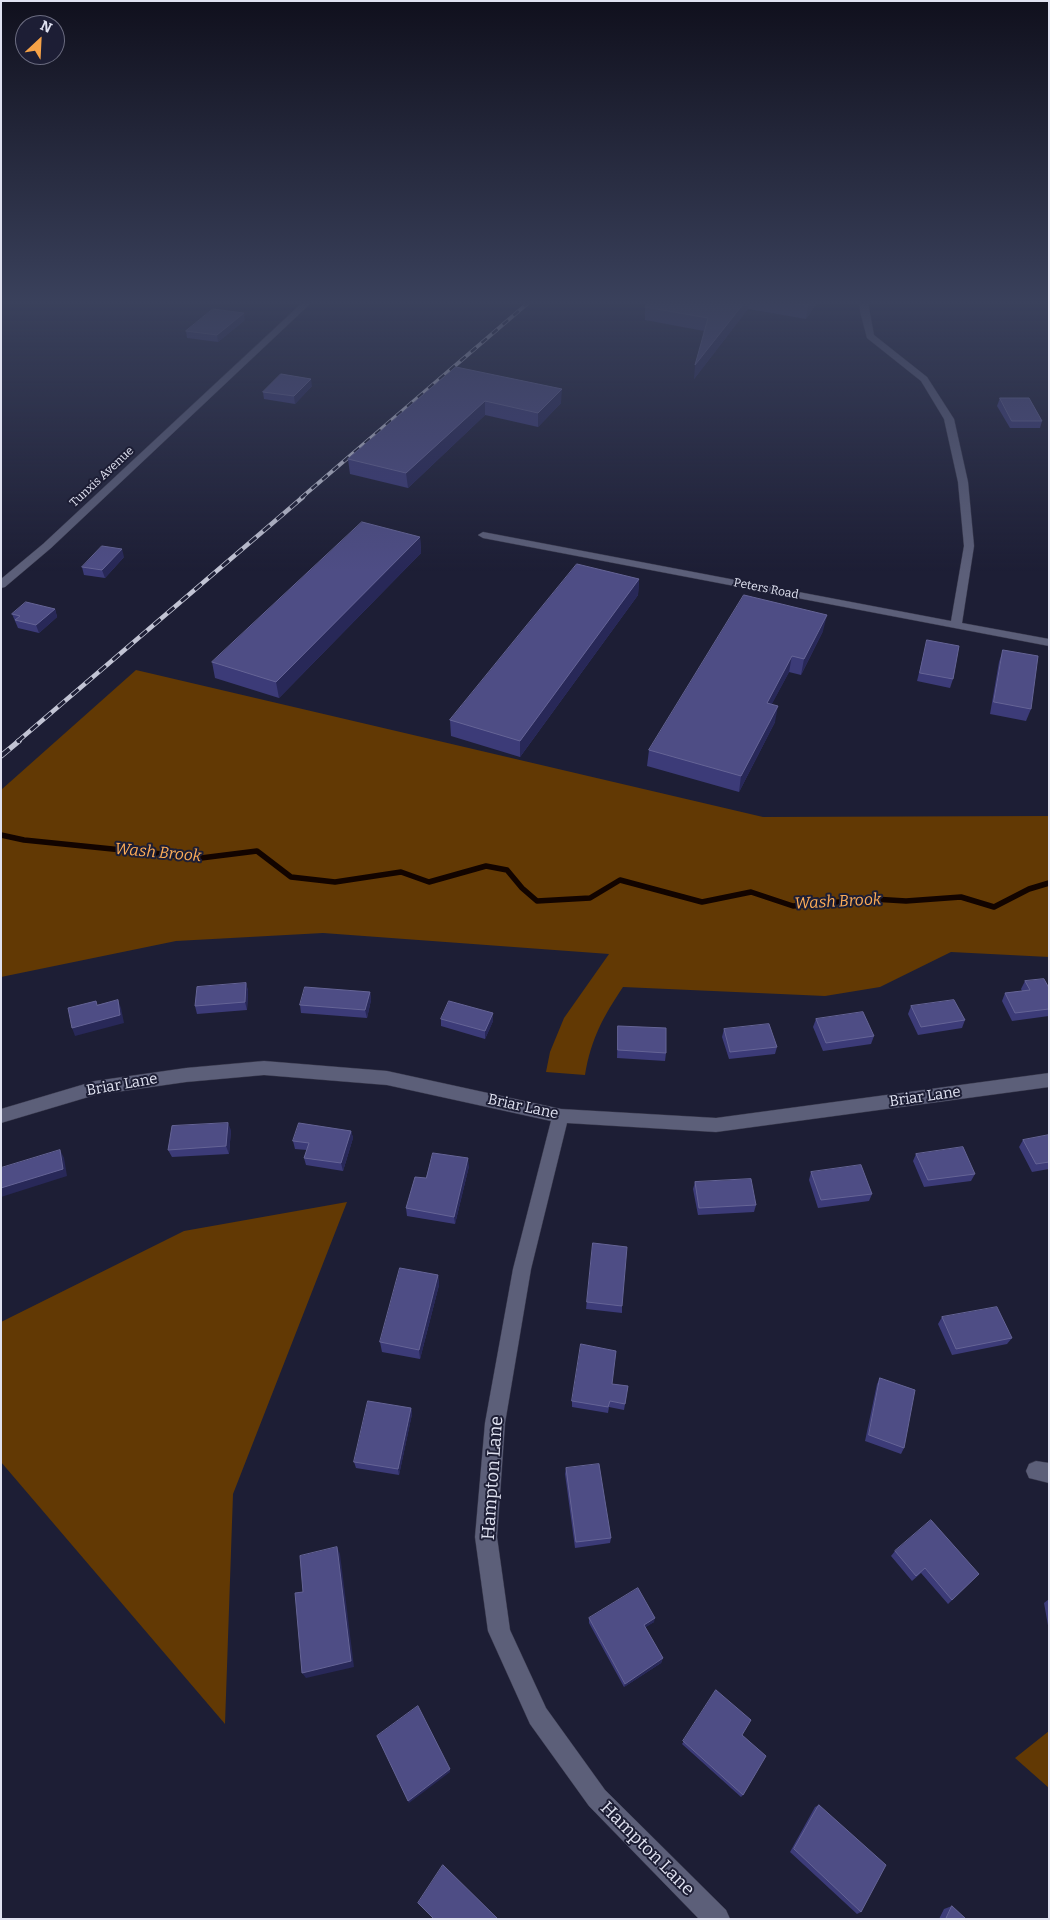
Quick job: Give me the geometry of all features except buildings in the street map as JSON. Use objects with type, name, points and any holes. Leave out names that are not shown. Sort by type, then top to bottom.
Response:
[{"type":"street","name":"Tunxis Avenue","points":[[1,585],[47,546],[211,393]]},
{"type":"street","points":[[932,393],[949,419],[963,482],[969,546],[956,625]]},
{"type":"street","name":"Peters Road","points":[[483,535],[1049,643]]},
{"type":"street","name":"Briar Lane","points":[[1,1116],[95,1088],[186,1075],[264,1068],[386,1078],[561,1116],[716,1125],[1049,1080]]},
{"type":"street","name":"Hampton Lane","points":[[561,1116],[522,1269],[495,1423],[486,1537],[499,1630],[538,1716],[597,1798],[717,1919]]},
{"type":"shaded area","points":[[136,670],[763,817],[1049,816],[1049,957],[951,952],[880,987],[825,996],[623,987],[609,1008],[594,1039],[585,1075],[546,1072],[550,1052],[564,1018],[609,954],[323,933],[176,941],[1,977],[1,790]]},
{"type":"shaded area","points":[[347,1202],[233,1494],[225,1724],[1,1462],[1,1322],[184,1231]]},
{"type":"shaded area","points":[[1049,1731],[1049,1788],[1015,1758]]},
{"type":"waterway","name":"Wash Brook","points":[[1,835],[24,840],[201,858],[257,851],[291,877],[335,882],[401,872],[429,882],[486,866],[507,870],[522,888],[537,901],[590,898],[620,880],[702,902],[751,892],[793,906],[873,899],[906,901],[961,897],[994,907],[1029,889],[1049,883]]},
{"type":"railway","points":[[301,498],[424,393]]},
{"type":"railway","points":[[17,742],[303,497]]},
{"type":"railway","points":[[1,756],[19,741]]}]
